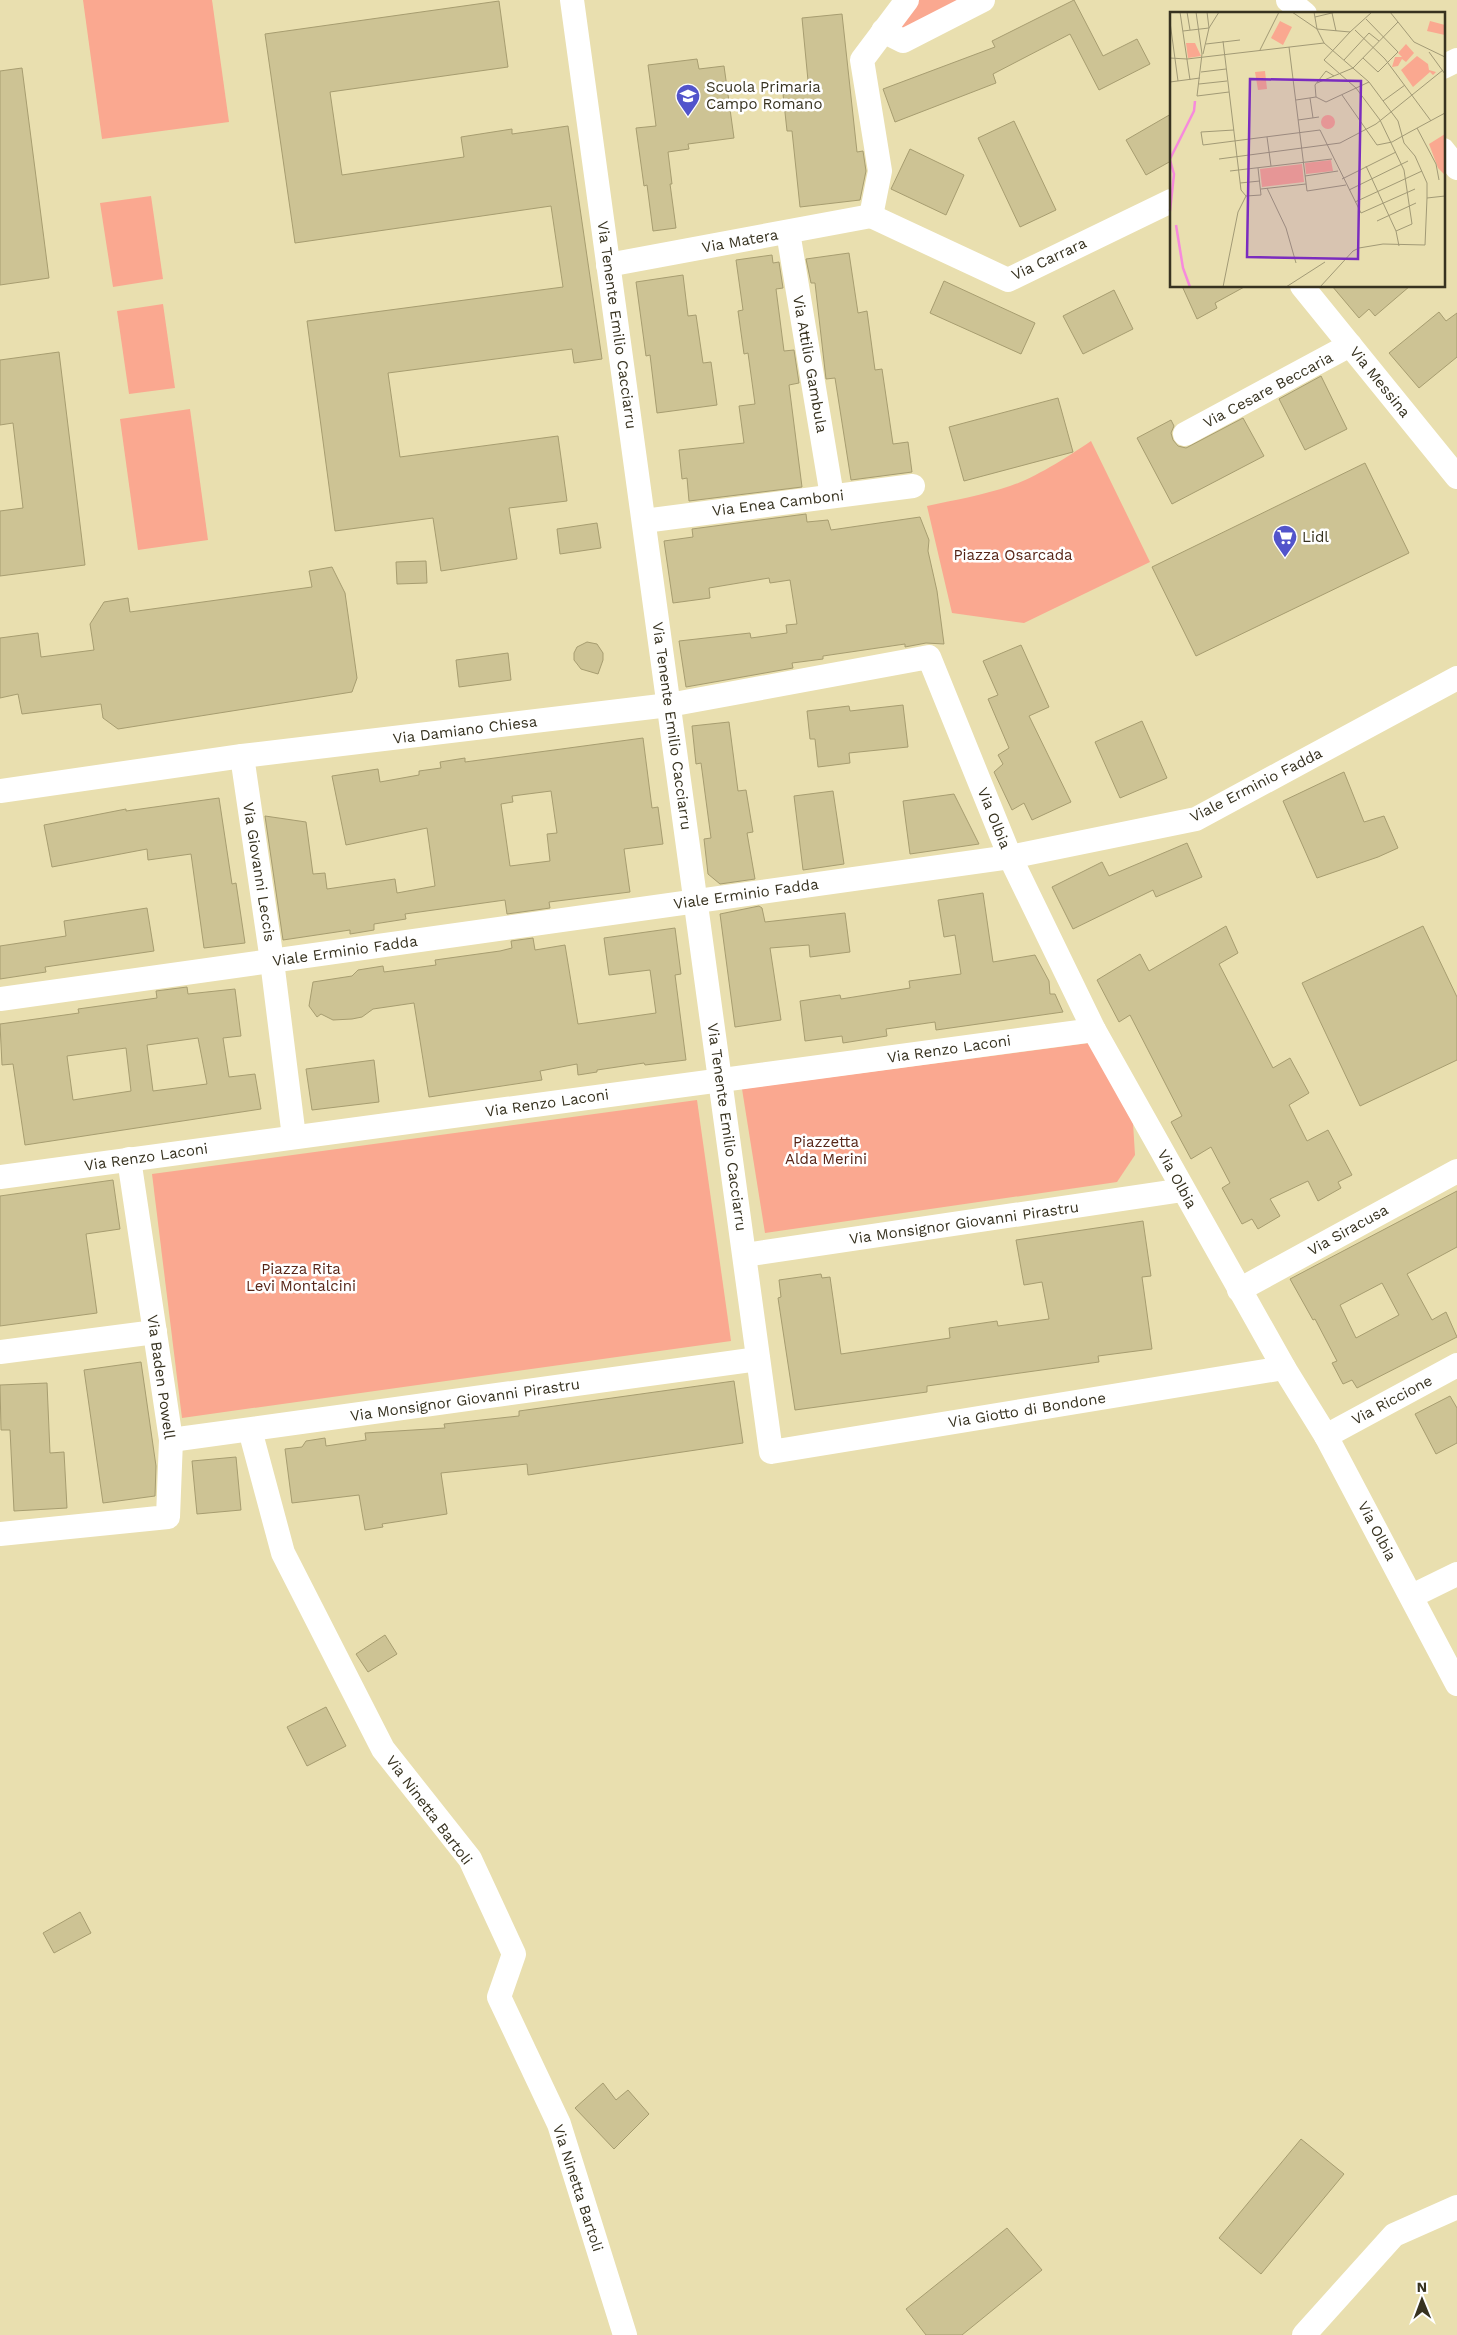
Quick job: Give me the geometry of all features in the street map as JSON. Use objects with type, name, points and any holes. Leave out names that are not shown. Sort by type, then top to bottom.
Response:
[{"type":"street","name":"Via Tenente Emilio Cacciarru","points":[[572,0],[771,1452]]},
{"type":"street","points":[[871,216],[880,171],[862,60],[907,0]]},
{"type":"street","points":[[883,31],[903,40],[983,0]]},
{"type":"street","points":[[1288,0],[1303,12]]},
{"type":"street","points":[[1444,66],[1457,60]]},
{"type":"street","points":[[1444,151],[1457,168]]},
{"type":"street","name":"Via Carrara","points":[[871,216],[1008,280],[1170,201]]},
{"type":"street","name":"Via Matera","points":[[608,265],[871,216]]},
{"type":"street","name":"Via Attilio Gambula","points":[[788,232],[832,496]]},
{"type":"street","name":"Via Messina","points":[[1304,288],[1457,477]]},
{"type":"street","name":"Via Cesare Beccaria","points":[[1185,434],[1350,345]]},
{"type":"street","name":"Via Enea Camboni","points":[[644,521],[913,486]]},
{"type":"street","name":"Via Damiano Chiesa","points":[[0,791],[242,756],[669,705],[929,658]]},
{"type":"street","name":"Via Olbia","points":[[929,658],[1010,857],[1094,1030],[1239,1290],[1326,1436],[1457,1684]]},
{"type":"street","name":"Viale Erminio Fadda","points":[[0,999],[1010,857],[1196,819],[1457,678]]},
{"type":"street","name":"Via Giovanni Leccis","points":[[242,756],[272,961],[294,1137]]},
{"type":"street","name":"Via Renzo Laconi","points":[[0,1177],[1094,1030]]},
{"type":"street","name":"Via Baden Powell","points":[[0,1534],[168,1517],[171,1440],[129,1159]]},
{"type":"street","name":"Via Siracusa","points":[[1239,1290],[1457,1171]]},
{"type":"street","name":"Via Monsignor Giovanni Pirastru","points":[[745,1255],[1183,1190]]},
{"type":"street","points":[[0,1352],[155,1332]]},
{"type":"street","name":"Via Monsignor Giovanni Pirastru","points":[[171,1440],[758,1359]]},
{"type":"street","name":"Via Riccione","points":[[1326,1436],[1457,1365]]},
{"type":"street","name":"Via Giotto di Bondone","points":[[771,1452],[1284,1368]]},
{"type":"street","name":"Via Ninetta Bartoli","points":[[250,1430],[283,1553],[292,1571],[383,1749],[470,1859],[514,1954],[499,1997],[559,2124],[625,2335]]},
{"type":"street","points":[[1412,1596],[1457,1574]]},
{"type":"street","points":[[1304,2335],[1394,2235],[1457,2208]]},
{"type":"green space","points":[[83,0],[212,0],[229,122],[102,139]]},
{"type":"green space","points":[[914,0],[975,0],[909,33],[895,24]]},
{"type":"green space","points":[[151,196],[163,279],[113,287],[100,203]]},
{"type":"green space","points":[[163,304],[175,388],[129,394],[117,311]]},
{"type":"green space","points":[[190,409],[208,540],[138,550],[120,419]]},
{"type":"green space","name":"Piazza Osarcada","points":[[1091,441],[1150,562],[1024,623],[952,613],[927,506],[1010,486],[1052,466]]},
{"type":"green space","name":"Piazzetta Alda Merini","points":[[1089,1043],[1133,1123],[1135,1155],[1117,1182],[765,1233],[742,1089]]},
{"type":"green space","name":"Piazza Rita Levi Montalcini","points":[[697,1100],[731,1341],[182,1418],[152,1174]]},
{"type":"building","points":[[1074,0],[1103,56],[1137,39],[1150,64],[1099,90],[1070,34],[993,74],[996,83],[895,122],[883,89],[995,47],[992,41]]},
{"type":"building","points":[[499,1],[508,67],[330,92],[342,175],[464,157],[461,137],[512,129],[512,134],[568,126],[602,359],[574,363],[572,349],[388,373],[400,457],[558,436],[567,501],[509,508],[517,559],[441,571],[433,518],[335,531],[307,321],[563,287],[551,206],[295,243],[265,34]]},
{"type":"building","points":[[842,14],[857,152],[863,151],[866,171],[860,200],[800,207],[792,131],[787,131],[783,94],[809,91],[802,18]]},
{"type":"building","points":[[697,59],[699,69],[724,66],[734,138],[688,144],[689,149],[668,152],[676,228],[653,231],[647,185],[644,186],[636,128],[656,126],[648,65]]},
{"type":"building","points":[[22,68],[49,278],[0,285],[0,71]]},
{"type":"building","points":[[1170,115],[1170,162],[1146,175],[1126,140]]},
{"type":"building","points":[[1014,121],[1056,210],[1020,227],[978,138]]},
{"type":"building","points":[[910,149],[964,175],[946,215],[891,189]]},
{"type":"building","points":[[849,253],[858,313],[867,311],[875,370],[882,369],[893,444],[908,442],[912,472],[851,480],[835,378],[826,379],[815,283],[811,283],[806,259]]},
{"type":"building","points":[[772,255],[773,263],[779,262],[783,288],[776,289],[784,351],[794,350],[799,383],[789,385],[802,487],[689,501],[687,478],[682,479],[679,450],[744,443],[739,406],[755,404],[748,353],[744,354],[738,311],[743,310],[736,260]]},
{"type":"building","points":[[683,275],[688,316],[696,315],[703,363],[711,362],[717,405],[657,413],[650,355],[646,356],[636,282]]},
{"type":"building","points":[[944,281],[1035,323],[1021,354],[930,313]]},
{"type":"building","points":[[1183,288],[1242,288],[1215,303],[1217,308],[1197,319]]},
{"type":"building","points":[[1334,288],[1408,288],[1375,316],[1369,309],[1359,318]]},
{"type":"building","points":[[1114,290],[1133,329],[1083,354],[1063,316]]},
{"type":"building","points":[[1439,312],[1446,321],[1457,313],[1457,357],[1419,388],[1389,353]]},
{"type":"building","points":[[59,352],[85,565],[0,576],[0,511],[23,508],[13,423],[0,425],[0,360]]},
{"type":"building","points":[[1321,376],[1347,429],[1305,450],[1279,399]]},
{"type":"building","points":[[1058,398],[1073,452],[964,481],[949,427]]},
{"type":"building","points":[[1243,418],[1264,456],[1172,504],[1137,438],[1171,420],[1174,426],[1171,433],[1173,440],[1178,446],[1186,448]]},
{"type":"building","name":"Lidl","points":[[1365,463],[1409,553],[1196,656],[1152,567]]},
{"type":"building","points":[[806,514],[807,522],[828,520],[831,530],[920,517],[929,540],[928,551],[937,591],[944,644],[926,643],[905,647],[905,644],[823,656],[823,659],[792,663],[793,668],[686,687],[679,641],[750,633],[751,638],[787,633],[786,625],[797,624],[790,580],[770,583],[769,578],[709,588],[710,598],[673,603],[664,541],[693,537],[692,529]]},
{"type":"building","points":[[597,523],[601,548],[560,554],[557,529]]},
{"type":"building","points":[[426,561],[427,583],[397,584],[396,562]]},
{"type":"building","points":[[332,567],[345,593],[357,678],[352,692],[118,729],[103,718],[101,704],[22,714],[18,694],[0,698],[0,638],[38,633],[41,657],[94,650],[90,624],[104,602],[128,598],[130,612],[312,587],[309,571]]},
{"type":"building","points":[[587,642],[597,644],[603,653],[603,660],[598,674],[581,669],[574,660],[574,653],[577,647]]},
{"type":"building","points":[[1021,645],[1049,707],[1029,716],[1071,802],[1032,820],[1024,803],[1012,810],[994,772],[1003,764],[998,755],[1009,748],[988,699],[998,695],[983,661]]},
{"type":"building","points":[[508,653],[511,680],[459,687],[456,660]]},
{"type":"building","points":[[903,705],[908,747],[849,753],[850,763],[818,767],[815,739],[810,739],[807,711],[849,706],[850,711]]},
{"type":"building","points":[[1142,721],[1167,778],[1120,798],[1095,742]]},
{"type":"building","points":[[729,722],[738,791],[746,790],[753,832],[747,833],[755,879],[720,884],[708,874],[704,839],[711,838],[701,763],[696,764],[692,726]]},
{"type":"building","points":[[643,738],[652,808],[658,807],[663,844],[624,849],[630,892],[549,902],[550,908],[507,914],[505,900],[405,914],[406,919],[374,924],[374,930],[350,934],[350,930],[283,940],[265,816],[306,822],[313,874],[325,873],[327,889],[395,879],[397,893],[435,886],[427,828],[346,845],[332,776],[378,769],[380,782],[419,775],[419,771],[441,768],[440,762],[465,758],[465,762]],"holes":[[[551,791],[557,833],[547,834],[550,861],[510,866],[501,804],[513,802],[512,796]]]},
{"type":"building","points":[[1344,772],[1364,822],[1384,816],[1398,848],[1317,878],[1283,801]]},
{"type":"building","points":[[833,791],[844,864],[803,870],[794,796]]},
{"type":"building","points":[[954,794],[979,844],[910,854],[903,801]]},
{"type":"building","points":[[219,798],[232,884],[236,883],[245,943],[204,948],[191,854],[148,860],[147,849],[52,867],[44,825],[126,809],[126,811]]},
{"type":"building","points":[[1187,843],[1202,877],[1156,897],[1153,890],[1073,929],[1052,887],[1102,862],[1109,876]]},
{"type":"building","points":[[983,893],[993,962],[1035,955],[1049,981],[1050,994],[1055,994],[1063,1012],[936,1030],[935,1022],[886,1029],[887,1036],[843,1043],[842,1036],[805,1041],[800,1001],[840,995],[841,999],[910,988],[909,981],[961,974],[955,935],[944,937],[938,900]]},
{"type":"building","points":[[759,906],[762,908],[765,922],[845,913],[850,952],[810,957],[809,945],[770,948],[781,1020],[735,1027],[720,914]]},
{"type":"building","points":[[147,908],[154,951],[45,967],[46,972],[0,979],[0,946],[66,936],[64,921]]},
{"type":"building","points":[[1226,926],[1238,953],[1219,964],[1273,1068],[1290,1058],[1309,1093],[1289,1105],[1307,1141],[1328,1130],[1352,1175],[1338,1182],[1341,1188],[1318,1201],[1308,1181],[1270,1199],[1280,1216],[1258,1229],[1252,1219],[1242,1224],[1222,1188],[1230,1183],[1211,1147],[1191,1159],[1171,1122],[1182,1116],[1130,1015],[1119,1022],[1097,980],[1140,954],[1149,971]]},
{"type":"building","points":[[1423,926],[1457,997],[1457,1060],[1360,1106],[1302,983]]},
{"type":"building","points":[[675,928],[681,974],[675,975],[686,1060],[645,1065],[644,1063],[597,1070],[597,1072],[578,1075],[577,1064],[540,1071],[542,1080],[429,1097],[414,1003],[373,1009],[362,1017],[333,1020],[321,1014],[317,1017],[309,1006],[313,982],[352,976],[358,970],[383,966],[384,972],[436,965],[435,960],[500,951],[512,948],[511,941],[533,938],[535,950],[565,945],[578,1024],[656,1013],[650,970],[609,975],[604,938]]},
{"type":"building","points":[[187,987],[188,994],[235,989],[241,1036],[223,1038],[229,1077],[255,1074],[261,1109],[25,1145],[13,1064],[2,1065],[0,1024],[79,1013],[78,1009],[157,998],[156,991]],"holes":[[[198,1038],[207,1084],[153,1091],[147,1045]],[[126,1048],[131,1091],[73,1100],[67,1056]]]},
{"type":"building","points":[[374,1060],[379,1102],[312,1110],[306,1069]]},
{"type":"building","points":[[113,1180],[120,1229],[86,1234],[97,1313],[0,1326],[0,1196]]},
{"type":"building","points":[[1457,1191],[1457,1247],[1407,1274],[1432,1320],[1446,1312],[1457,1337],[1357,1388],[1352,1380],[1343,1384],[1332,1363],[1337,1361],[1315,1319],[1313,1320],[1290,1279]],"holes":[[[1382,1283],[1399,1315],[1356,1338],[1340,1305]]]},
{"type":"building","points":[[1143,1221],[1151,1276],[1142,1277],[1152,1349],[1098,1356],[1099,1362],[927,1386],[927,1392],[795,1410],[778,1298],[781,1297],[779,1280],[821,1274],[822,1278],[830,1277],[841,1354],[950,1338],[949,1328],[997,1321],[998,1326],[1049,1319],[1042,1282],[1024,1285],[1016,1240]]},
{"type":"building","points":[[141,1362],[156,1466],[155,1496],[103,1503],[84,1370]]},
{"type":"building","points":[[734,1381],[743,1443],[528,1475],[527,1464],[441,1473],[447,1514],[382,1524],[383,1527],[365,1530],[359,1495],[292,1503],[285,1449],[302,1447],[306,1441],[325,1438],[326,1446],[366,1440],[365,1433],[445,1428],[444,1424],[519,1416],[519,1411]]},
{"type":"building","points":[[47,1383],[50,1453],[64,1452],[67,1508],[14,1511],[10,1430],[1,1430],[0,1385]]},
{"type":"building","points":[[1450,1396],[1457,1408],[1457,1443],[1436,1454],[1415,1414]]},
{"type":"building","points":[[236,1457],[241,1510],[197,1514],[192,1461]]},
{"type":"building","points":[[385,1635],[397,1654],[368,1672],[356,1654]]},
{"type":"building","points":[[326,1707],[346,1746],[307,1766],[287,1727]]},
{"type":"building","points":[[80,1912],[91,1933],[54,1953],[43,1933]]},
{"type":"building","points":[[603,2083],[616,2100],[628,2090],[649,2114],[614,2149],[575,2108]]},
{"type":"building","points":[[1301,2139],[1344,2174],[1261,2274],[1219,2238]]},
{"type":"building","points":[[1007,2228],[1042,2270],[962,2335],[926,2335],[906,2309]]},
{"type":"place","name":"Scuola Primaria Campo Romano","points":[[688,117]]},
{"type":"place","name":"Lidl","points":[[1285,558]]}]
